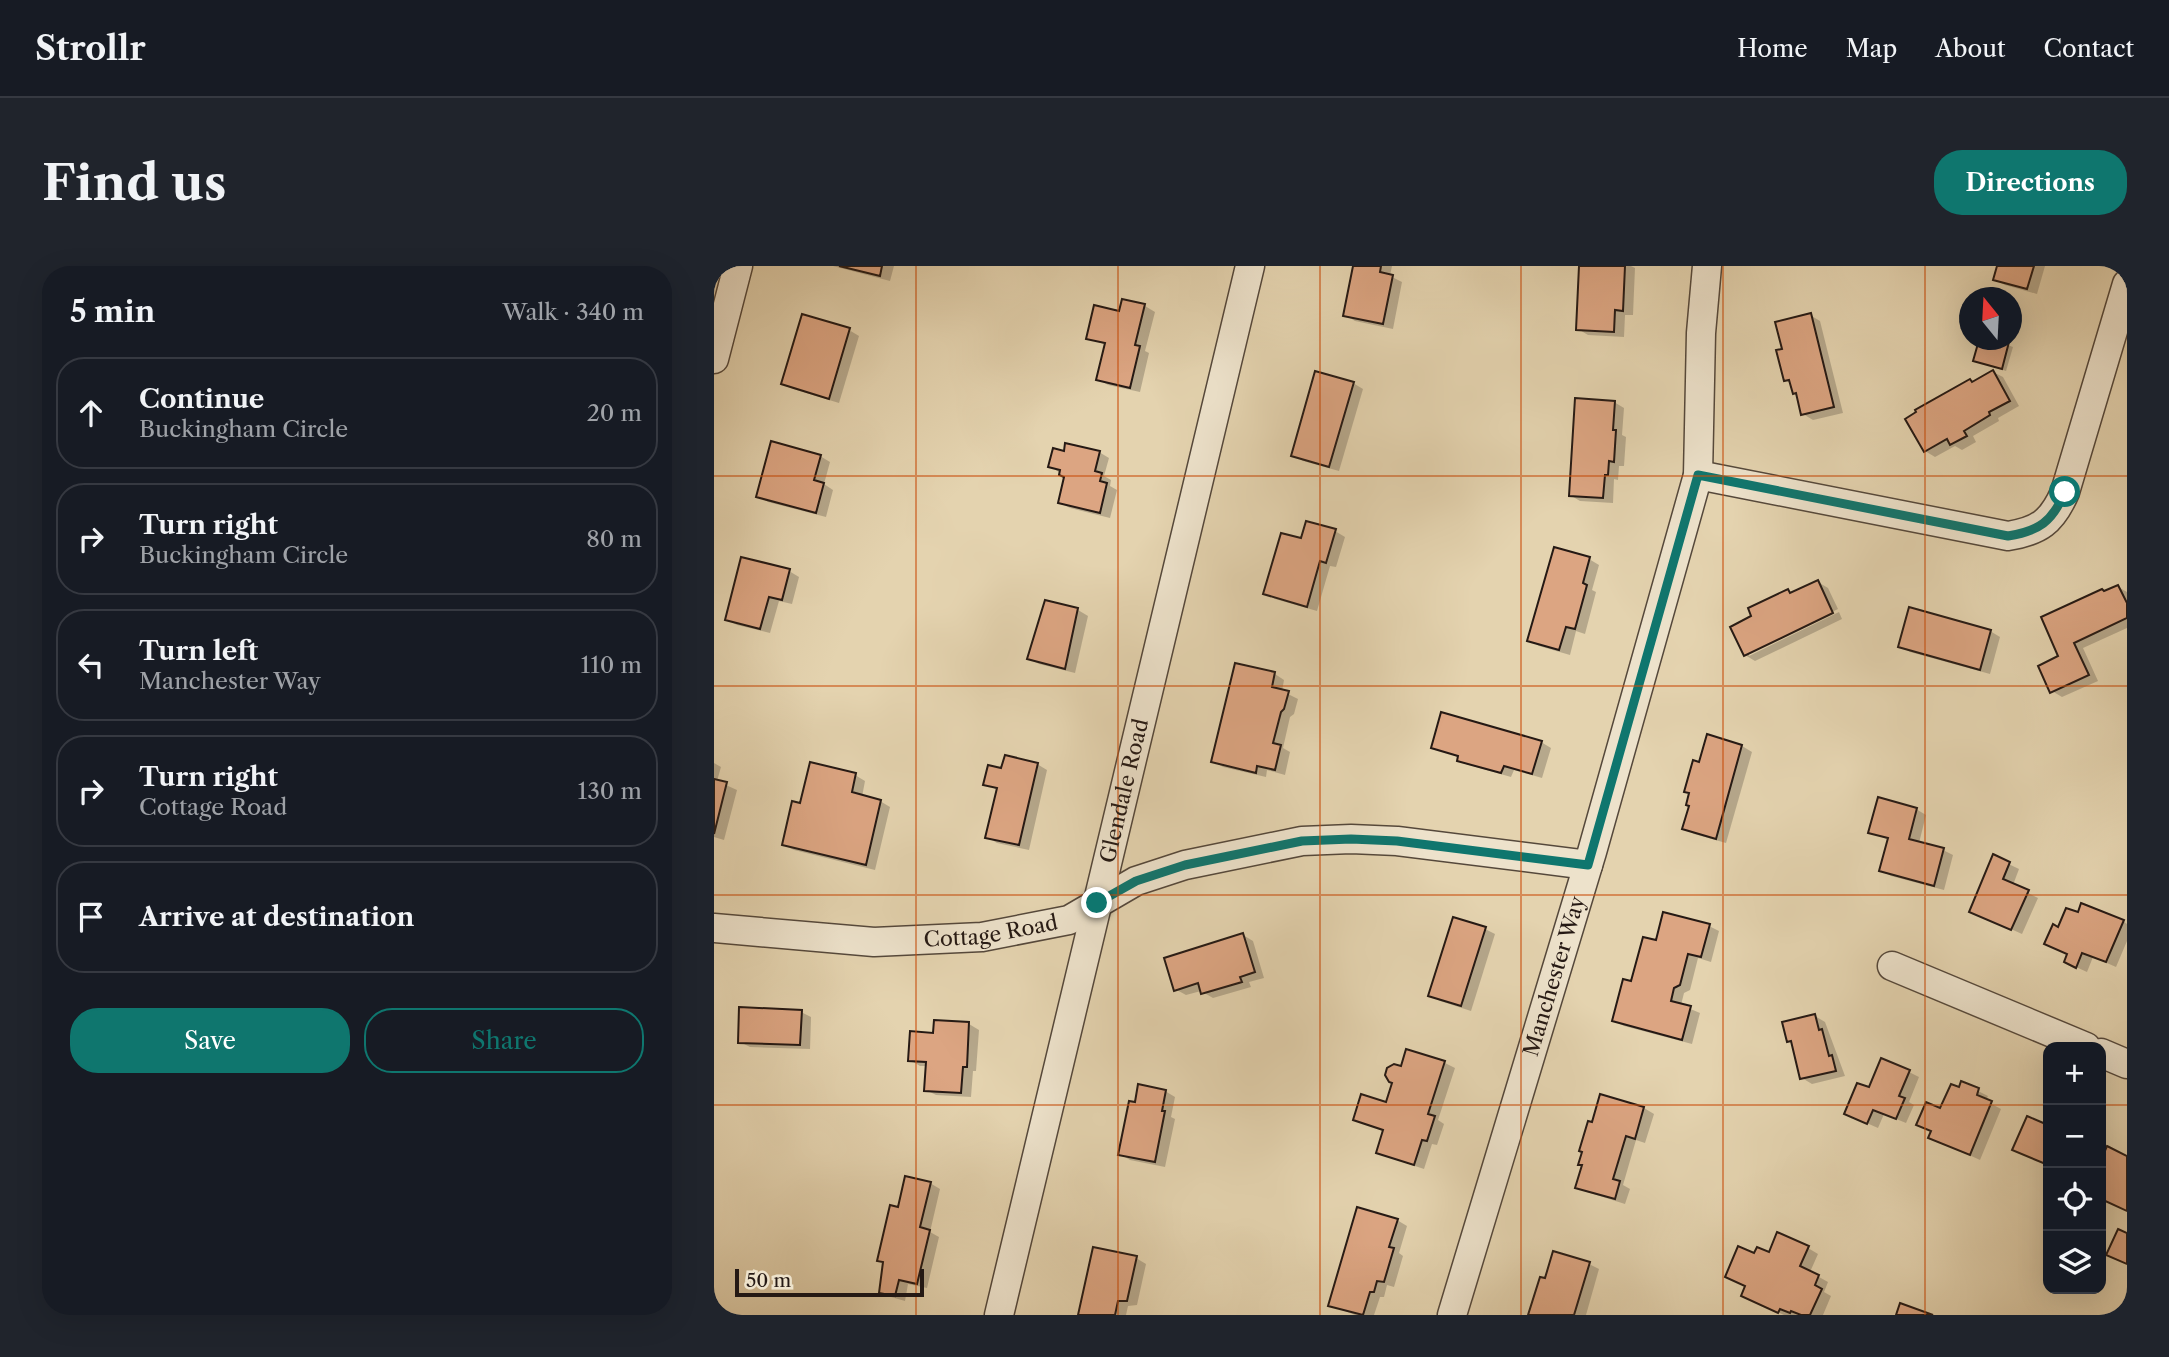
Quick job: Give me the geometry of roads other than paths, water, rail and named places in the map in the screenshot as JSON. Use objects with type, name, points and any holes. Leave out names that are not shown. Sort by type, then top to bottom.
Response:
[{"type":"street","points":[[714,359],[738,266]]},
{"type":"street","name":"Glendale Road","points":[[999,1315],[1250,266]]},
{"type":"street","name":"Manchester Way","points":[[1452,1315],[1588,865],[1698,475],[1701,333],[1707,266]]},
{"type":"street","points":[[1698,475],[2008,536],[2027,533],[2051,517],[2065,492],[2127,284]]},
{"type":"street","name":"Cottage Road","points":[[714,928],[874,942],[982,937],[1069,920],[1136,881],[1185,865],[1302,841],[1397,841],[1588,865]]},
{"type":"street","points":[[1892,966],[2074,1042]]},
{"type":"street","points":[[2106,1055],[2127,1064]]}]
